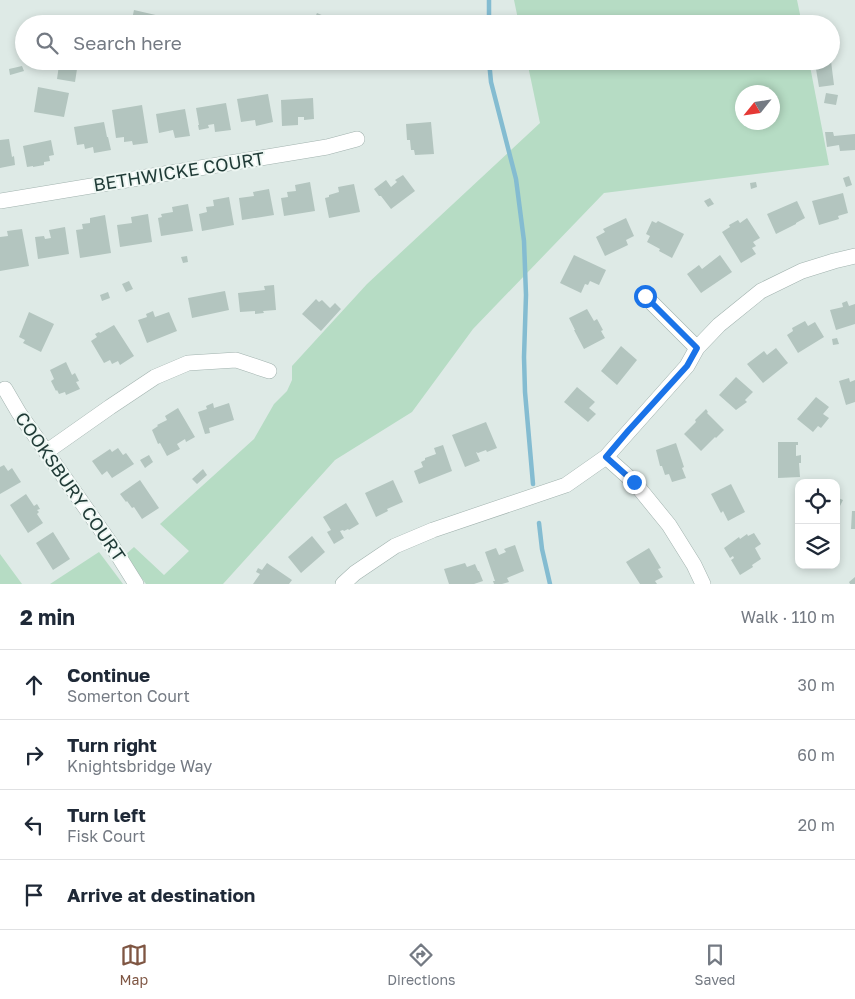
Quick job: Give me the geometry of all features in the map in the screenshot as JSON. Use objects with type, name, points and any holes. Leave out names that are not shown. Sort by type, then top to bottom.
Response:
[{"type":"street","name":"BETHWICKE COURT","points":[[0,201],[327,147],[357,139]]},
{"type":"street","points":[[343,584],[355,573],[395,546],[433,530],[566,485],[606,457],[687,366],[697,348],[719,325],[761,291],[802,271],[855,256]]},
{"type":"street","points":[[645,296],[697,348]]},
{"type":"street","points":[[46,452],[155,377],[188,363],[236,360],[269,371]]},
{"type":"street","name":"COOKSBURY COURT","points":[[5,389],[46,452],[111,544],[136,584]]},
{"type":"street","points":[[606,457],[634,482],[669,525],[694,565],[703,584]]},
{"type":"green space","points":[[514,0],[797,0],[800,15],[517,15]]},
{"type":"green space","points":[[529,70],[811,70],[829,165],[604,193],[473,329],[412,412],[335,460],[223,584],[146,584],[125,555],[134,547],[164,575],[189,551],[160,524],[254,439],[274,404],[287,391],[292,380],[292,366],[367,284],[540,123]]},
{"type":"green space","points":[[99,552],[123,584],[50,584]]},
{"type":"green space","points":[[0,554],[22,584],[0,584]]},
{"type":"building","points":[[134,10],[156,15],[133,15]]},
{"type":"building","points":[[15,68],[15,70],[24,71],[10,75],[9,69]]},
{"type":"building","points":[[58,70],[77,70],[75,82],[57,79]]},
{"type":"building","points":[[816,70],[832,70],[834,85],[819,87]]},
{"type":"building","points":[[38,87],[69,93],[64,117],[34,112]]},
{"type":"building","points":[[826,93],[838,95],[836,105],[824,103]]},
{"type":"building","points":[[268,94],[273,122],[256,126],[255,120],[241,122],[237,99]]},
{"type":"building","points":[[313,98],[314,119],[304,120],[304,117],[298,117],[298,125],[282,126],[281,100]]},
{"type":"building","points":[[226,103],[231,130],[215,132],[214,124],[208,125],[209,128],[199,130],[196,108]]},
{"type":"building","points":[[142,105],[148,143],[133,145],[132,141],[124,142],[124,137],[116,138],[112,110]]},
{"type":"building","points":[[185,109],[190,136],[175,138],[173,130],[159,133],[156,114]]},
{"type":"building","points":[[104,122],[111,150],[94,153],[93,147],[85,149],[84,144],[77,145],[74,127]]},
{"type":"building","points":[[431,122],[434,154],[415,155],[414,150],[411,150],[410,140],[407,140],[406,124]]},
{"type":"building","points":[[825,132],[833,132],[834,136],[855,134],[855,150],[840,151],[839,145],[827,147]]},
{"type":"building","points":[[9,139],[15,165],[0,168],[0,140]]},
{"type":"building","points":[[51,140],[54,155],[49,156],[50,161],[44,162],[44,165],[27,167],[23,146]]},
{"type":"building","points":[[403,175],[415,191],[391,209],[374,189],[386,180],[391,187],[397,182],[395,180]]},
{"type":"building","points":[[849,176],[852,185],[846,187],[843,178]]},
{"type":"building","points":[[310,182],[315,211],[284,216],[281,198],[288,197],[287,192],[296,191],[295,185]]},
{"type":"building","points":[[756,182],[757,187],[751,189],[750,183]]},
{"type":"building","points":[[354,184],[360,212],[329,218],[325,198],[339,192],[338,187]]},
{"type":"building","points":[[269,189],[274,215],[242,220],[239,198],[254,196],[253,192]]},
{"type":"building","points":[[843,193],[848,213],[838,216],[839,219],[819,225],[812,201]]},
{"type":"building","points":[[229,197],[234,225],[202,231],[199,214],[207,212],[206,207],[214,206],[213,200]]},
{"type":"building","points":[[710,198],[714,204],[708,207],[704,201]]},
{"type":"building","points":[[797,201],[805,218],[776,234],[767,214]]},
{"type":"building","points":[[188,204],[193,231],[161,236],[158,218],[162,217],[161,214],[173,212],[172,207]]},
{"type":"building","points":[[148,214],[152,242],[120,247],[117,225],[132,223],[131,217]]},
{"type":"building","points":[[105,215],[111,253],[80,258],[76,230],[83,229],[82,224],[90,223],[90,218]]},
{"type":"building","points":[[626,218],[634,236],[626,240],[628,245],[605,256],[596,237],[605,232],[603,229]]},
{"type":"building","points":[[747,218],[760,238],[753,242],[756,246],[752,248],[756,254],[741,263],[722,232],[730,227],[729,225],[738,220],[740,223]]},
{"type":"building","points":[[652,221],[656,223],[658,221],[684,234],[672,258],[647,242],[650,236],[646,234]]},
{"type":"building","points":[[65,227],[69,254],[38,259],[35,237],[44,236],[45,239],[51,238],[49,230]]},
{"type":"building","points":[[22,229],[29,266],[0,271],[0,237],[8,236],[7,231]]},
{"type":"building","points":[[574,255],[606,270],[599,285],[590,281],[588,285],[585,284],[581,293],[560,283]]},
{"type":"building","points":[[720,255],[732,272],[701,293],[687,274],[699,265],[702,269]]},
{"type":"building","points":[[187,256],[188,262],[183,263],[181,257]]},
{"type":"building","points":[[129,281],[133,289],[126,292],[122,284]]},
{"type":"building","points":[[274,285],[276,310],[255,314],[255,311],[240,312],[238,293],[265,290],[264,286]]},
{"type":"building","points":[[225,291],[229,310],[192,318],[188,298]]},
{"type":"building","points":[[108,292],[110,298],[102,301],[100,295]]},
{"type":"building","points":[[316,299],[319,302],[322,300],[330,308],[335,303],[341,309],[321,331],[302,314]]},
{"type":"building","points":[[847,301],[849,306],[855,304],[855,324],[836,330],[830,310],[843,307],[842,303]]},
{"type":"building","points":[[587,309],[594,321],[597,319],[605,338],[584,349],[569,318]]},
{"type":"building","points":[[153,311],[155,317],[169,312],[177,331],[147,343],[138,320],[147,317],[146,314]]},
{"type":"building","points":[[29,312],[54,324],[41,352],[23,343],[25,340],[19,337]]},
{"type":"building","points":[[805,321],[808,326],[815,322],[824,337],[798,353],[787,335],[793,331],[792,328]]},
{"type":"building","points":[[114,325],[134,356],[120,365],[118,361],[112,364],[110,360],[104,363],[91,341],[97,337],[95,334]]},
{"type":"building","points":[[837,338],[839,344],[833,345],[832,339]]},
{"type":"building","points":[[621,346],[637,360],[617,385],[601,371]]},
{"type":"building","points":[[776,348],[788,363],[763,383],[747,364],[764,351],[767,355]]},
{"type":"building","points":[[66,362],[72,375],[75,373],[79,381],[76,382],[80,389],[66,395],[65,392],[59,394],[56,391],[51,381],[54,379],[50,370]]},
{"type":"building","points":[[736,377],[753,392],[745,400],[747,402],[736,410],[719,395]]},
{"type":"building","points":[[849,378],[850,382],[855,380],[855,402],[846,405],[839,381]]},
{"type":"building","points":[[577,387],[595,402],[589,408],[596,414],[588,422],[564,402]]},
{"type":"building","points":[[816,397],[829,407],[823,414],[829,418],[821,428],[818,426],[813,432],[797,419]]},
{"type":"building","points":[[213,403],[214,408],[229,403],[234,420],[209,428],[210,433],[205,434],[198,412],[207,409],[206,406]]},
{"type":"building","points":[[178,408],[195,437],[186,442],[185,439],[177,444],[180,449],[167,456],[160,443],[158,444],[152,430],[167,420],[165,416]]},
{"type":"building","points":[[706,409],[707,413],[724,430],[701,451],[684,434]]},
{"type":"building","points":[[486,422],[497,448],[487,452],[486,450],[476,452],[480,461],[465,467],[452,435]]},
{"type":"building","points":[[778,442],[798,442],[798,445],[796,445],[796,456],[801,455],[801,463],[799,463],[800,477],[778,478]]},
{"type":"building","points":[[676,443],[686,478],[672,482],[669,474],[665,475],[662,466],[660,466],[656,450]]},
{"type":"building","points":[[443,445],[452,471],[419,484],[414,471],[423,467],[421,462],[425,458],[436,454],[434,448]]},
{"type":"building","points":[[118,448],[123,455],[126,453],[134,464],[112,478],[107,471],[102,475],[92,461],[110,449],[112,452]]},
{"type":"building","points":[[149,455],[153,462],[145,468],[140,460]]},
{"type":"building","points":[[4,465],[8,471],[12,468],[21,482],[0,494],[0,467]]},
{"type":"building","points":[[203,469],[207,475],[197,484],[192,479]]},
{"type":"building","points":[[140,480],[159,508],[142,519],[134,507],[132,508],[120,494]]},
{"type":"building","points":[[393,480],[403,502],[387,509],[388,511],[376,517],[365,493]]},
{"type":"building","points":[[731,484],[745,512],[728,521],[723,511],[721,513],[711,494]]},
{"type":"building","points":[[26,494],[34,506],[37,504],[40,509],[37,510],[39,512],[37,514],[43,523],[28,533],[10,505]]},
{"type":"building","points":[[346,503],[359,524],[349,530],[340,531],[344,538],[334,544],[327,532],[331,530],[323,517]]},
{"type":"building","points":[[852,511],[855,511],[855,529],[851,529]]},
{"type":"building","points":[[53,532],[70,559],[53,570],[36,543]]},
{"type":"building","points":[[754,533],[761,544],[755,548],[761,559],[752,565],[753,567],[740,575],[731,560],[734,558],[733,556],[730,558],[724,548],[739,537],[740,539],[747,534],[748,536]]},
{"type":"building","points":[[312,536],[325,552],[301,573],[288,557]]},
{"type":"building","points":[[515,545],[524,571],[507,578],[509,582],[494,584],[493,581],[495,581],[485,552],[496,548],[499,555],[506,552],[504,549]]},
{"type":"building","points":[[649,548],[661,568],[658,569],[663,577],[655,581],[657,584],[640,584],[626,562]]},
{"type":"building","points":[[267,563],[292,580],[289,584],[253,584],[260,574],[256,572],[258,568],[262,570]]},
{"type":"building","points":[[465,563],[467,567],[475,564],[483,581],[474,584],[449,584],[444,569]]},
{"type":"building","points":[[855,577],[855,584],[850,584],[849,582]]},
{"type":"waterway","points":[[489,0],[489,15]]},
{"type":"waterway","points":[[490,70],[491,82],[516,179],[524,241],[526,295],[525,392],[533,484]]},
{"type":"waterway","points":[[539,523],[542,549],[550,584]]},
{"type":"route","points":[[634,482],[606,457],[687,366],[697,348],[645,296]]}]
